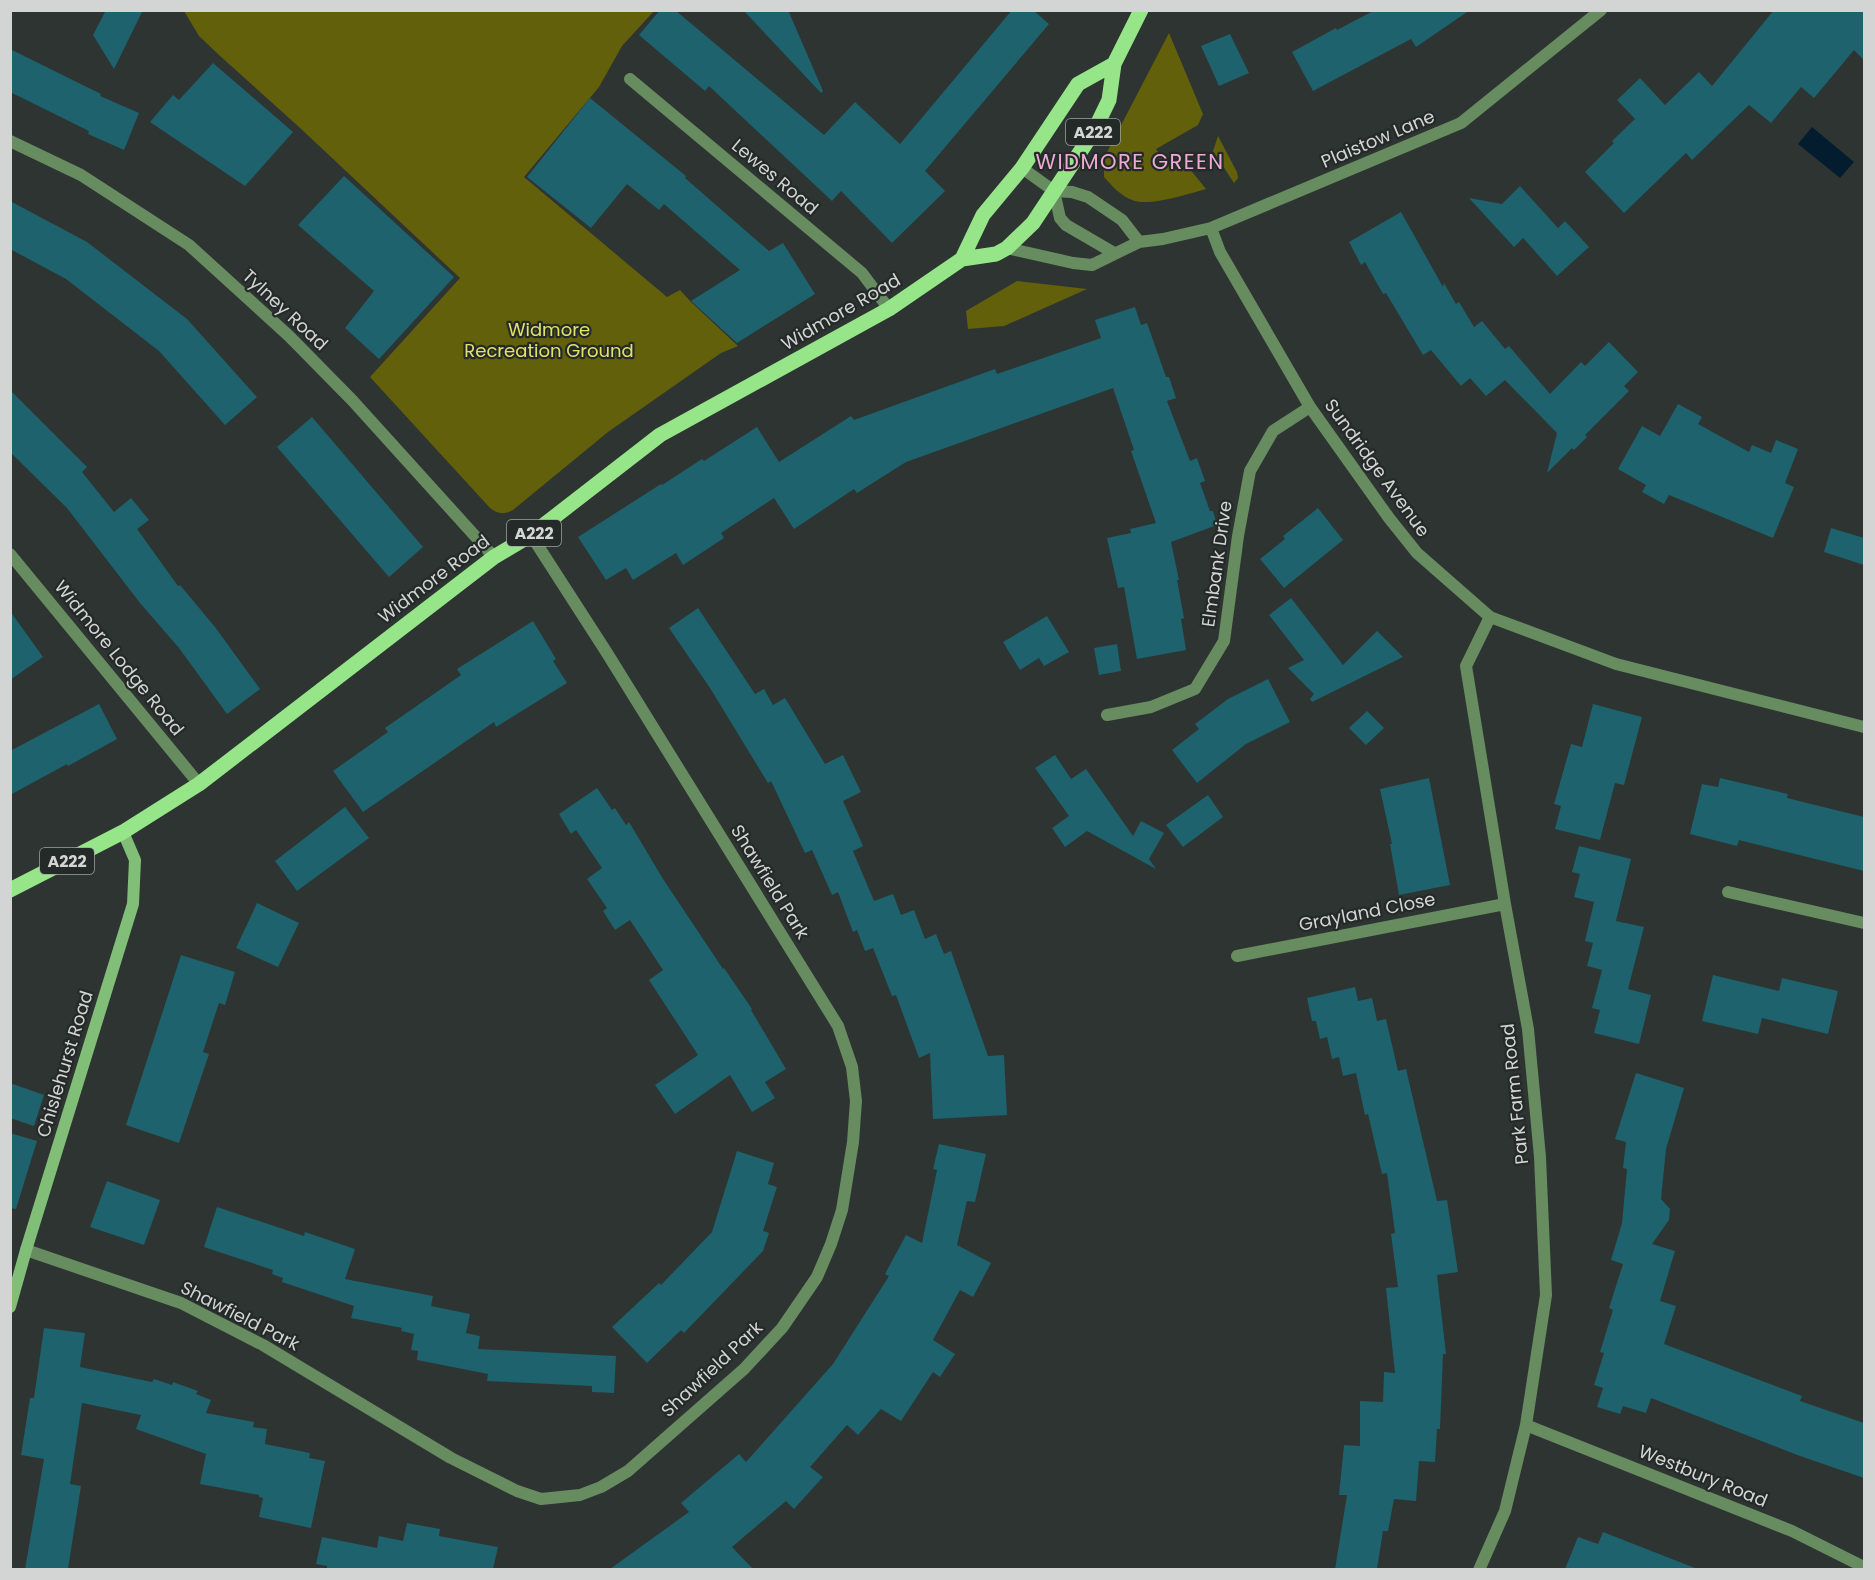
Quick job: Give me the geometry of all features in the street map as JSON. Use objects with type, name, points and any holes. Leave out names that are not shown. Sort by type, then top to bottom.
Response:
[{"type":"main road","name":"Widmore Road","points":[[123,832],[199,784],[494,557],[531,535],[660,435],[889,309],[962,259],[996,254],[1007,248],[1033,223],[1094,132],[1109,100],[1114,64],[1142,10]]},
{"type":"main road","name":"A222","points":[[962,259],[983,215],[1022,168],[1078,84],[1114,64]]},
{"type":"main road","name":"A222","points":[[10,890],[123,832]]},
{"type":"main road","name":"Chislehurst Road","points":[[10,1307],[133,904],[135,860],[123,832]]},
{"type":"street","name":"Plaistow Lane","points":[[1007,248],[1092,265],[1139,242],[1211,228],[1461,123],[1601,10]]},
{"type":"street","name":"Lewes Road","points":[[630,79],[862,273],[889,309]]},
{"type":"street","name":"Tylney Road","points":[[10,141],[81,175],[189,244],[289,336],[352,400],[494,557]]},
{"type":"street","points":[[1022,168],[1054,191],[1072,192],[1088,197],[1122,220],[1139,242]]},
{"type":"street","points":[[1054,191],[1060,218],[1066,225],[1114,253]]},
{"type":"street","name":"Sundridge Avenue","points":[[1211,228],[1220,252],[1310,406],[1389,518],[1417,553],[1490,617],[1616,664],[1864,727]]},
{"type":"street","name":"Elmbank Drive","points":[[1107,715],[1151,707],[1196,689],[1224,641],[1238,536],[1250,471],[1273,431],[1310,406]]},
{"type":"street","name":"Shawfield Park","points":[[26,1250],[181,1303],[263,1345],[451,1458],[517,1491],[541,1499],[580,1495],[601,1487],[628,1471],[744,1369],[782,1328],[799,1305],[817,1276],[831,1244],[842,1210],[853,1142],[856,1101],[852,1067],[838,1026],[614,663],[531,535]]},
{"type":"street","name":"Widmore Lodge Road","points":[[10,554],[199,784]]},
{"type":"street","name":"Park Farm Road","points":[[1479,1569],[1505,1511],[1526,1425],[1546,1295],[1540,1157],[1528,1029],[1466,666],[1490,617]]},
{"type":"street","points":[[1728,892],[1864,923]]},
{"type":"street","name":"Grayland Close","points":[[1237,956],[1505,904]]},
{"type":"street","name":"Westbury Road","points":[[1526,1425],[1792,1531],[1864,1568]]},
{"type":"green space","name":"Widmore Recreation Ground","points":[[184,11],[654,11],[622,46],[599,87],[524,177],[667,297],[680,290],[738,346],[721,353],[608,432],[513,510],[498,513],[493,510],[370,377],[460,278],[199,36]]},
{"type":"green space","points":[[1169,33],[1203,114],[1198,125],[1156,149],[1172,171],[1189,168],[1206,189],[1169,199],[1139,202],[1124,196],[1104,177],[1104,158]]},
{"type":"green space","points":[[1218,136],[1237,172],[1238,178],[1234,183],[1213,151]]},
{"type":"green space","points":[[1017,281],[1087,289],[1004,326],[968,329],[966,311]]},
{"type":"water","points":[[1812,127],[1854,162],[1840,178],[1798,144]]},
{"type":"building","points":[[106,10],[143,10],[114,69],[93,35]]},
{"type":"building","points":[[660,10],[675,10],[824,135],[855,102],[900,144],[1012,10],[1033,10],[1049,24],[925,171],[945,191],[892,243],[841,191],[832,201],[709,86],[705,91],[639,35]]},
{"type":"building","points":[[743,10],[788,10],[823,91],[821,93]]},
{"type":"building","points":[[1375,10],[1470,10],[1416,47],[1411,39],[1313,91],[1292,52]]},
{"type":"building","points":[[1774,10],[1864,10],[1864,60],[1854,50],[1814,98],[1801,87],[1771,123],[1749,105],[1692,160],[1686,153],[1624,213],[1585,172],[1635,119],[1617,100],[1640,78],[1665,105],[1699,72],[1712,86]]},
{"type":"building","points":[[1230,34],[1249,73],[1219,86],[1201,46]]},
{"type":"building","points":[[10,49],[101,94],[100,96],[139,113],[124,150],[88,134],[89,131],[10,92]]},
{"type":"building","points":[[213,63],[293,132],[245,186],[150,122],[173,95],[179,100]]},
{"type":"building","points":[[590,98],[686,176],[685,178],[769,251],[783,243],[815,294],[737,343],[691,301],[740,270],[664,204],[659,210],[627,184],[591,228],[527,177]]},
{"type":"building","points":[[344,176],[454,277],[379,359],[345,328],[374,291],[298,225]]},
{"type":"building","points":[[1520,186],[1558,228],[1565,221],[1589,247],[1557,276],[1523,238],[1514,247],[1469,198],[1502,204]]},
{"type":"building","points":[[10,201],[87,242],[187,319],[257,397],[225,425],[159,351],[66,279],[10,249]]},
{"type":"building","points":[[1401,212],[1443,287],[1444,283],[1456,304],[1459,302],[1474,327],[1482,321],[1505,349],[1509,346],[1550,394],[1581,362],[1585,366],[1609,342],[1638,372],[1624,386],[1629,391],[1585,435],[1587,437],[1574,450],[1572,448],[1547,473],[1557,433],[1505,380],[1486,396],[1470,378],[1461,386],[1431,350],[1423,355],[1365,262],[1361,265],[1349,242]]},
{"type":"building","points":[[1135,307],[1141,325],[1147,323],[1166,377],[1169,377],[1176,398],[1167,401],[1190,461],[1197,458],[1205,481],[1200,483],[1217,525],[1171,542],[1179,580],[1177,580],[1184,618],[1181,619],[1186,650],[1137,659],[1124,587],[1118,588],[1107,538],[1131,533],[1130,529],[1156,523],[1131,451],[1134,450],[1113,388],[906,462],[857,493],[854,489],[794,529],[774,498],[721,533],[724,538],[683,565],[676,553],[633,580],[626,568],[606,580],[578,537],[757,427],[779,462],[851,416],[854,420],[995,369],[997,374],[1101,338],[1095,320]]},
{"type":"building","points":[[10,390],[87,467],[82,472],[114,512],[131,498],[149,520],[137,529],[178,586],[180,585],[215,627],[260,689],[227,714],[179,648],[140,603],[67,508],[10,452]]},
{"type":"building","points":[[1678,404],[1702,417],[1698,424],[1749,452],[1752,445],[1771,453],[1776,440],[1798,449],[1785,483],[1794,487],[1773,538],[1669,495],[1664,504],[1642,492],[1646,485],[1618,469],[1642,426],[1660,436]]},
{"type":"building","points":[[312,417],[423,547],[389,577],[277,447]]},
{"type":"building","points":[[1318,508],[1343,540],[1284,588],[1260,559],[1285,539],[1283,536]]},
{"type":"building","points":[[1831,528],[1864,538],[1864,565],[1824,552]]},
{"type":"building","points":[[1291,598],[1343,665],[1377,631],[1403,657],[1312,702],[1310,699],[1314,694],[1288,668],[1304,660],[1269,615]]},
{"type":"building","points":[[698,608],[755,694],[764,689],[773,705],[785,698],[825,764],[843,755],[861,792],[843,801],[863,846],[853,851],[874,901],[893,894],[901,915],[914,910],[925,939],[936,934],[944,954],[951,951],[988,1056],[1004,1055],[1007,1115],[933,1119],[930,1053],[919,1058],[896,995],[892,996],[873,948],[865,951],[857,930],[853,932],[838,892],[832,895],[812,850],[805,853],[771,781],[768,783],[710,688],[669,628]]},
{"type":"building","points":[[10,611],[43,657],[10,680]]},
{"type":"building","points":[[1047,616],[1069,652],[1044,666],[1039,658],[1020,670],[1003,642]]},
{"type":"building","points":[[533,621],[556,659],[553,661],[567,683],[496,727],[494,722],[363,812],[333,771],[388,732],[385,728],[461,675],[457,669]]},
{"type":"building","points":[[1117,644],[1121,671],[1099,675],[1094,648]]},
{"type":"building","points":[[1268,679],[1290,722],[1246,744],[1197,783],[1172,750],[1199,729],[1195,724],[1228,699]]},
{"type":"building","points":[[99,704],[117,739],[10,795],[10,751]]},
{"type":"building","points":[[1593,704],[1642,717],[1624,785],[1615,783],[1600,840],[1555,829],[1561,806],[1554,804],[1571,744],[1582,747]]},
{"type":"building","points":[[1367,711],[1384,728],[1366,745],[1349,728]]},
{"type":"building","points":[[1055,755],[1071,779],[1086,769],[1133,836],[1141,821],[1164,833],[1149,859],[1156,869],[1087,831],[1065,847],[1052,828],[1069,816],[1035,768]]},
{"type":"building","points":[[1429,778],[1450,885],[1399,895],[1390,844],[1392,844],[1380,789]]},
{"type":"building","points":[[1720,778],[1788,794],[1787,798],[1864,817],[1864,871],[1739,840],[1737,846],[1690,834],[1702,784],[1718,787]]},
{"type":"building","points":[[597,788],[612,810],[615,808],[626,825],[629,822],[663,879],[752,1009],[786,1069],[765,1082],[775,1098],[752,1112],[730,1075],[675,1114],[655,1085],[698,1055],[649,980],[663,970],[630,920],[615,930],[603,911],[607,908],[587,879],[602,868],[576,830],[571,834],[559,814]]},
{"type":"building","points":[[1208,795],[1223,817],[1183,847],[1166,825]]},
{"type":"building","points":[[345,807],[369,838],[297,891],[275,861]]},
{"type":"building","points":[[1579,846],[1631,859],[1616,921],[1644,927],[1628,989],[1651,995],[1639,1044],[1594,1033],[1600,1010],[1592,1008],[1602,970],[1587,966],[1593,943],[1585,941],[1594,902],[1574,897],[1580,874],[1572,872]]},
{"type":"building","points":[[257,903],[299,923],[278,967],[236,948]]},
{"type":"building","points":[[181,955],[235,972],[225,1005],[219,1003],[203,1052],[209,1054],[179,1143],[126,1125]]},
{"type":"building","points":[[1713,975],[1779,991],[1782,978],[1838,991],[1828,1034],[1762,1018],[1758,1034],[1702,1021]]},
{"type":"building","points":[[1355,987],[1358,1001],[1372,998],[1377,1021],[1386,1019],[1398,1071],[1406,1069],[1437,1201],[1447,1200],[1458,1272],[1437,1275],[1446,1354],[1443,1354],[1440,1429],[1437,1429],[1435,1462],[1419,1461],[1416,1501],[1394,1499],[1388,1531],[1383,1531],[1377,1569],[1335,1569],[1347,1495],[1339,1495],[1344,1445],[1360,1446],[1360,1401],[1383,1402],[1384,1372],[1395,1373],[1386,1288],[1398,1287],[1391,1234],[1395,1233],[1387,1173],[1382,1174],[1356,1073],[1343,1076],[1339,1057],[1332,1059],[1327,1037],[1320,1039],[1316,1021],[1312,1021],[1307,998]]},
{"type":"building","points":[[1636,1073],[1684,1088],[1666,1149],[1661,1199],[1670,1209],[1669,1220],[1652,1244],[1675,1251],[1660,1301],[1676,1306],[1664,1344],[1802,1396],[1800,1401],[1864,1423],[1864,1478],[1800,1456],[1651,1398],[1646,1413],[1623,1406],[1620,1414],[1597,1407],[1603,1388],[1594,1385],[1604,1353],[1600,1352],[1613,1310],[1609,1308],[1623,1264],[1611,1260],[1622,1223],[1627,1169],[1623,1168],[1626,1142],[1615,1139]]},
{"type":"building","points":[[10,1083],[44,1095],[34,1126],[10,1118]]},
{"type":"building","points":[[10,1133],[37,1141],[16,1209],[10,1208]]},
{"type":"building","points":[[939,1144],[986,1154],[975,1202],[967,1201],[957,1245],[991,1263],[973,1297],[960,1290],[933,1340],[955,1354],[940,1377],[933,1372],[901,1421],[881,1409],[858,1435],[847,1425],[810,1467],[823,1477],[794,1509],[786,1501],[732,1547],[753,1569],[610,1569],[689,1512],[681,1503],[739,1454],[746,1462],[833,1364],[889,1276],[885,1274],[906,1235],[922,1243],[937,1170],[933,1169]]},
{"type":"building","points":[[737,1151],[774,1163],[768,1184],[777,1187],[763,1231],[769,1233],[763,1251],[684,1333],[681,1330],[647,1363],[612,1327],[659,1283],[661,1285],[712,1232]]},
{"type":"building","points":[[107,1181],[160,1200],[144,1245],[90,1227]]},
{"type":"building","points":[[217,1207],[304,1236],[305,1232],[355,1249],[345,1279],[433,1296],[431,1306],[470,1314],[466,1333],[480,1336],[478,1349],[616,1356],[614,1393],[592,1392],[592,1386],[487,1381],[488,1374],[417,1360],[418,1351],[411,1350],[414,1334],[401,1331],[402,1328],[351,1318],[354,1306],[282,1282],[283,1278],[272,1274],[273,1270],[204,1247]]},
{"type":"building","points":[[44,1328],[85,1333],[80,1367],[152,1382],[154,1379],[172,1385],[173,1382],[198,1391],[196,1394],[211,1400],[206,1413],[254,1422],[253,1427],[267,1429],[265,1444],[310,1453],[309,1458],[325,1461],[311,1528],[259,1517],[263,1498],[259,1495],[200,1484],[206,1454],[136,1429],[141,1415],[82,1403],[70,1484],[81,1486],[68,1569],[25,1569],[44,1459],[21,1455],[30,1398],[34,1398]]},
{"type":"building","points":[[407,1523],[440,1529],[439,1536],[498,1547],[493,1569],[327,1569],[327,1566],[316,1564],[322,1537],[377,1548],[379,1536],[403,1541]]},
{"type":"building","points":[[1603,1532],[1695,1569],[1565,1569],[1578,1537],[1598,1544]]},
{"type":"district","name":"WIDMORE GREEN","points":[[1130,162]]}]
